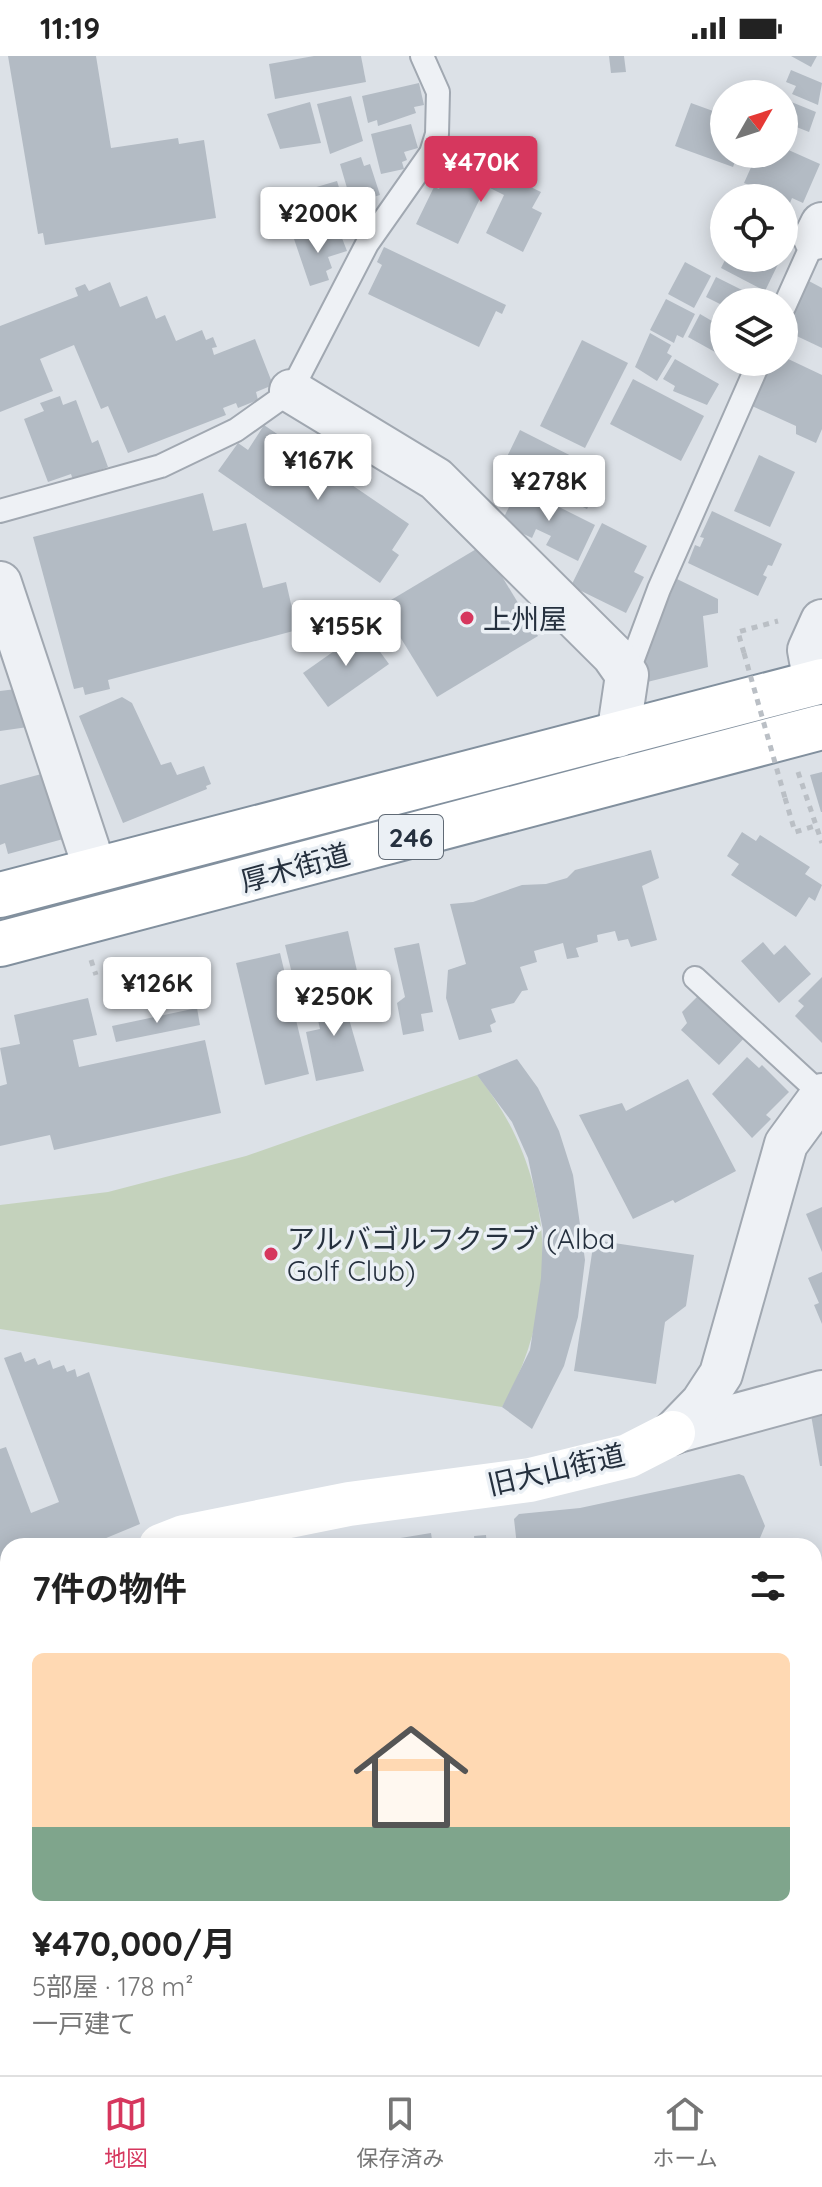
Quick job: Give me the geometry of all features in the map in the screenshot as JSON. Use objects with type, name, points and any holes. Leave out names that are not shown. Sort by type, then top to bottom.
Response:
[{"type":"main road","name":"厚木街道","points":[[0,895],[819,682]]},
{"type":"main road","name":"厚木街道","points":[[0,944],[822,727]]},
{"type":"main road","name":"旧大山街道","points":[[200,1538],[349,1504],[530,1480],[628,1456],[673,1433]]},
{"type":"street","points":[[291,391],[436,479],[613,655],[627,675],[618,736]]},
{"type":"street","points":[[0,583],[13,662],[95,869]]},
{"type":"street","points":[[819,682],[809,650],[822,621]]},
{"type":"street","name":"旧大山街道","points":[[673,1433],[702,1403],[721,1374],[786,1144],[822,1095]]},
{"type":"street","points":[[673,1433],[822,1392]]},
{"type":"lane","points":[[0,511],[161,466],[236,430],[291,391],[367,244],[431,153],[437,134],[438,92],[422,56]]},
{"type":"lane","points":[[792,288],[818,231]]},
{"type":"lane","points":[[627,675],[659,589],[753,376]]},
{"type":"lane","points":[[695,978],[822,1095]]},
{"type":"path","points":[[744,653],[795,832],[815,826]]},
{"type":"path","points":[[803,785],[822,843]]},
{"type":"green space","name":"アルバゴルフクラブ (Alba Golf Club)","points":[[477,1075],[503,1112],[523,1152],[536,1194],[542,1237],[542,1281],[535,1324],[522,1366],[502,1407],[0,1329],[0,1205],[108,1192],[246,1156]]},
{"type":"building","points":[[8,56],[96,56],[111,148],[178,138],[179,144],[204,140],[216,218],[45,245],[43,233],[38,234]]},
{"type":"building","points":[[314,56],[361,56],[366,82],[275,99],[269,64]]},
{"type":"building","points":[[609,56],[624,56],[626,72],[611,73]]},
{"type":"building","points":[[791,56],[817,56],[811,67]]},
{"type":"building","points":[[791,70],[822,83],[818,105],[798,97],[798,80],[787,80]]},
{"type":"building","points":[[419,83],[424,105],[414,107],[416,113],[378,126],[377,120],[368,123],[362,96]]},
{"type":"building","points":[[351,96],[363,141],[330,154],[317,104]]},
{"type":"building","points":[[310,102],[321,143],[280,149],[267,114]]},
{"type":"building","points":[[691,103],[710,110],[710,159],[675,146]]},
{"type":"building","points":[[798,105],[816,112],[809,132],[798,128]]},
{"type":"building","points":[[411,124],[418,148],[404,152],[407,160],[402,162],[404,169],[381,174],[371,134]]},
{"type":"building","points":[[460,153],[541,192],[532,208],[542,213],[523,252],[486,233],[504,195],[486,186],[458,244],[416,224],[434,187],[439,189]]},
{"type":"building","points":[[798,154],[820,164],[803,203],[798,201],[798,184],[744,183],[751,168],[798,168]]},
{"type":"building","points":[[361,157],[364,166],[370,164],[380,195],[366,199],[368,215],[356,219],[340,164]]},
{"type":"building","points":[[337,181],[349,220],[319,229],[315,219],[308,222],[303,202],[299,204],[296,193]]},
{"type":"building","points":[[315,231],[319,240],[340,233],[347,251],[328,257],[332,268],[326,271],[329,280],[310,286],[294,239]]},
{"type":"building","points":[[384,247],[506,305],[502,314],[496,311],[479,347],[368,294],[382,265],[377,262]]},
{"type":"building","points":[[685,262],[711,276],[694,308],[668,294]]},
{"type":"building","points":[[729,272],[774,272],[766,288],[759,288]]},
{"type":"building","points":[[716,277],[738,288],[710,288]]},
{"type":"building","points":[[807,280],[822,288],[822,348],[798,337],[798,300]]},
{"type":"building","points":[[110,282],[120,307],[147,296],[156,319],[165,315],[176,341],[202,330],[206,340],[213,337],[217,347],[212,348],[214,355],[255,339],[273,385],[256,392],[258,400],[238,408],[236,403],[223,408],[226,415],[128,453],[108,406],[101,409],[74,345],[40,359],[53,391],[0,412],[0,326],[78,296],[75,288],[85,284],[89,291]]},
{"type":"building","points":[[666,299],[695,314],[683,338],[677,335],[674,343],[650,330]]},
{"type":"building","points":[[700,314],[710,320],[710,349],[688,337]]},
{"type":"building","points":[[650,333],[671,345],[667,353],[672,356],[657,381],[635,367]]},
{"type":"building","points":[[582,340],[628,363],[585,448],[540,426]]},
{"type":"building","points":[[675,359],[719,384],[707,405],[673,391],[675,386],[663,379]]},
{"type":"building","points":[[798,364],[822,375],[822,429],[816,443],[796,434],[796,426],[752,406],[766,376],[798,376]]},
{"type":"building","points":[[633,379],[704,416],[681,461],[610,424]]},
{"type":"building","points":[[60,396],[63,405],[76,400],[92,443],[98,440],[108,467],[73,480],[71,474],[48,482],[24,419],[44,411],[40,403]]},
{"type":"building","points":[[264,425],[409,524],[392,550],[399,555],[380,583],[218,471],[238,443],[248,450]]},
{"type":"building","points":[[520,430],[605,473],[587,509],[552,492],[557,483],[541,475],[537,484],[502,467]]},
{"type":"building","points":[[759,455],[795,472],[770,527],[734,511]]},
{"type":"building","points":[[519,487],[595,525],[578,561],[546,545],[551,536],[536,529],[532,538],[501,523]]},
{"type":"building","points":[[203,493],[213,531],[246,523],[263,588],[286,582],[297,630],[108,680],[110,689],[85,695],[83,687],[74,689],[33,537]]},
{"type":"building","points":[[712,511],[782,544],[772,566],[768,565],[763,575],[767,577],[758,596],[688,563],[695,545],[700,547],[704,538],[700,537]]},
{"type":"building","points":[[602,523],[647,546],[634,572],[644,577],[626,613],[571,586]]},
{"type":"building","points":[[483,545],[538,636],[437,697],[381,606]]},
{"type":"building","points":[[677,579],[718,599],[718,613],[703,616],[708,667],[631,686]]},
{"type":"building","points":[[364,630],[389,664],[328,707],[303,673]]},
{"type":"building","points":[[16,689],[28,727],[0,731],[0,691]]},
{"type":"building","points":[[122,697],[132,703],[161,765],[171,762],[177,775],[204,766],[211,784],[206,786],[207,789],[123,823],[79,716]]},
{"type":"building","points":[[49,772],[67,838],[8,854],[5,843],[0,845],[0,785]]},
{"type":"building","points":[[822,772],[822,812],[821,812],[810,775]]},
{"type":"building","points":[[742,832],[756,841],[760,835],[810,867],[805,874],[822,885],[815,901],[809,897],[796,917],[731,875],[739,864],[727,856]]},
{"type":"building","points":[[651,850],[659,878],[642,886],[657,940],[631,947],[628,939],[618,941],[615,931],[597,935],[598,942],[576,948],[579,957],[567,959],[563,943],[534,951],[537,962],[520,967],[528,990],[522,991],[514,1003],[491,1009],[496,1022],[490,1025],[492,1032],[459,1040],[446,998],[448,970],[466,964],[450,904],[473,902],[522,885],[546,884],[567,878],[575,870]]},
{"type":"building","points":[[348,931],[357,971],[295,986],[285,945]]},
{"type":"building","points":[[763,942],[774,955],[785,945],[811,974],[779,1003],[741,961]]},
{"type":"building","points":[[419,943],[433,1012],[421,1014],[424,1031],[403,1035],[397,1003],[405,997],[394,948]]},
{"type":"building","points":[[280,953],[309,1074],[265,1085],[236,963]]},
{"type":"building","points":[[181,971],[184,983],[124,996],[122,984]]},
{"type":"building","points":[[822,977],[822,1043],[795,1016],[804,1006],[798,1001]]},
{"type":"building","points":[[348,991],[354,1018],[349,1019],[364,1071],[316,1081],[306,1032],[320,1029],[313,998]]},
{"type":"building","points":[[701,993],[747,1035],[719,1065],[681,1030],[687,1023],[682,1012]]},
{"type":"building","points":[[88,998],[97,1035],[73,1040],[79,1067],[205,1040],[221,1113],[54,1150],[50,1135],[0,1146],[0,1086],[7,1084],[0,1048],[20,1044],[14,1015]]},
{"type":"building","points":[[197,1008],[200,1025],[116,1042],[112,1026]]},
{"type":"building","points":[[747,1057],[759,1068],[762,1065],[789,1092],[766,1115],[771,1119],[752,1138],[712,1094]]},
{"type":"building","points":[[517,1059],[538,1088],[559,1131],[573,1175],[585,1260],[578,1317],[564,1366],[532,1429],[502,1407],[530,1350],[541,1278],[543,1230],[528,1158],[512,1122],[477,1075]]},
{"type":"building","points":[[688,1079],[736,1171],[675,1203],[673,1200],[633,1219],[579,1115],[622,1103],[626,1111]]},
{"type":"building","points":[[822,1207],[822,1252],[806,1214]]},
{"type":"building","points":[[594,1240],[694,1255],[686,1306],[665,1322],[656,1384],[574,1371]]},
{"type":"building","points":[[822,1272],[822,1324],[814,1305],[819,1303],[808,1278]]},
{"type":"building","points":[[21,1352],[25,1362],[35,1358],[38,1365],[50,1360],[53,1369],[64,1365],[67,1372],[75,1369],[77,1377],[89,1372],[140,1524],[106,1538],[0,1538],[0,1449],[6,1447],[31,1513],[59,1502],[4,1358]]},
{"type":"building","points":[[822,1413],[822,1466],[820,1466],[811,1415]]},
{"type":"building","points":[[739,1474],[744,1476],[765,1526],[760,1538],[516,1538],[514,1519],[519,1514],[580,1508]]},
{"type":"building","points":[[431,1533],[432,1538],[400,1538]]},
{"type":"place","name":"上州屋","points":[[467,618]]},
{"type":"place","name":"アルバゴルフクラブ (Alba Golf Club)","points":[[271,1254]]}]
